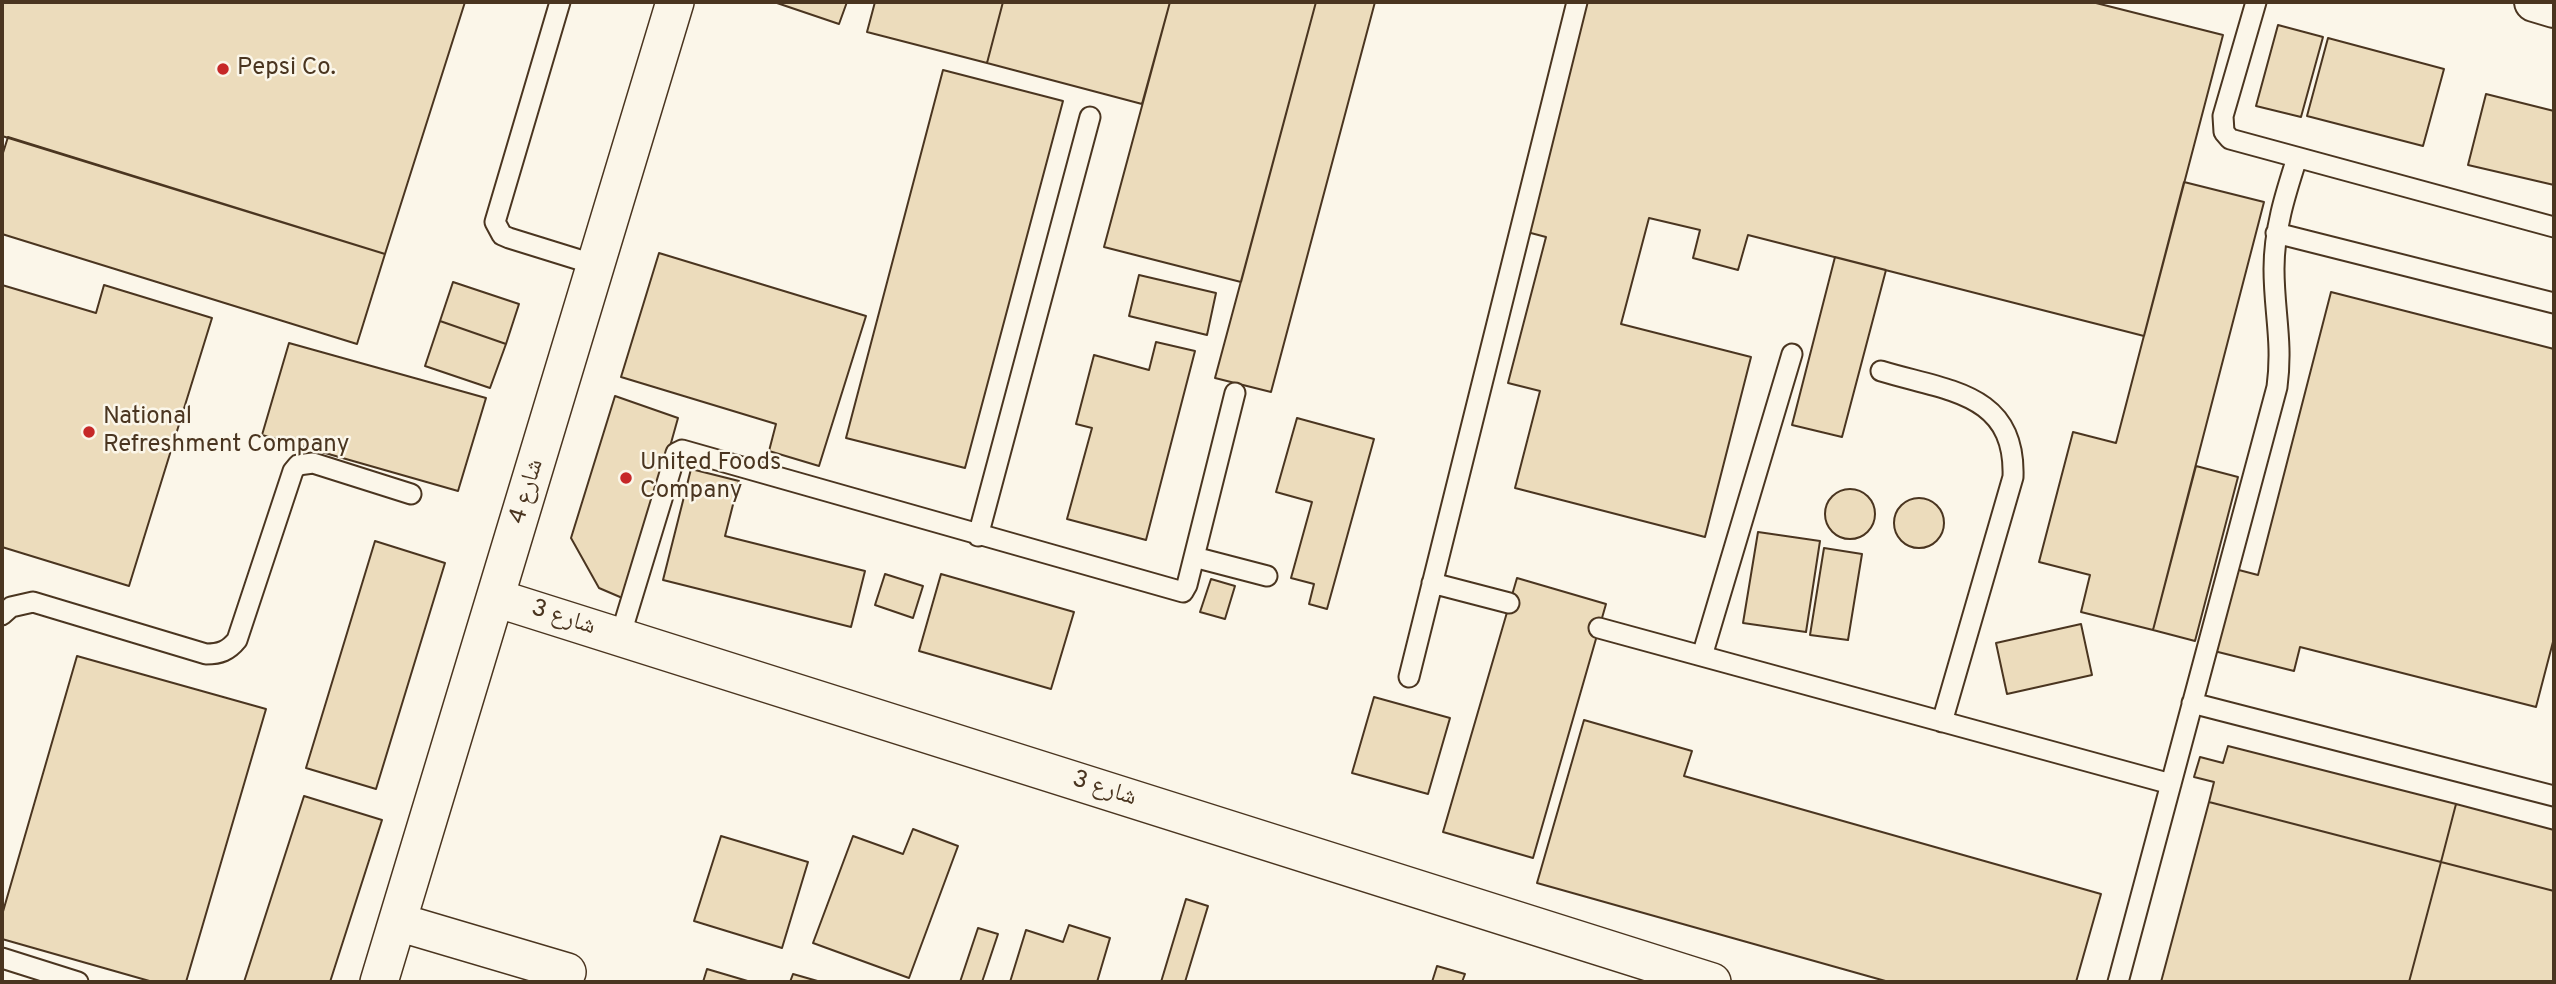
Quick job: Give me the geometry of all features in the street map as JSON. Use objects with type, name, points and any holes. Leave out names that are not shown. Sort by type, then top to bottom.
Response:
[{"type":"street","name":"شارع 4","points":[[379,982],[676,2]]},
{"type":"street","points":[[2534,2],[2554,8]]},
{"type":"street","name":"شارع 3","points":[[496,598],[1712,982]]},
{"type":"street","points":[[398,922],[567,972]]},
{"type":"lane","points":[[560,2],[495,222],[502,235],[509,238],[596,265]]},
{"type":"lane","points":[[1409,677],[1577,2]]},
{"type":"lane","points":[[2256,2],[2223,116],[2224,132],[2237,143],[2554,227]]},
{"type":"lane","points":[[978,536],[1090,117]]},
{"type":"lane","points":[[2118,982],[2277,387],[2281,333],[2274,270],[2276,233],[2297,158]]},
{"type":"lane","points":[[2276,233],[2554,303]]},
{"type":"lane","points":[[1702,656],[1792,354]]},
{"type":"lane","points":[[1881,371],[1972,399],[1993,411],[2007,431],[2014,453],[2013,477],[1942,722]]},
{"type":"lane","points":[[620,637],[679,451],[685,450],[1178,593],[1185,589],[1235,393]]},
{"type":"lane","points":[[2,615],[11,607],[33,602],[206,654],[218,654],[237,640],[293,471],[298,465],[313,463],[411,494]]},
{"type":"lane","points":[[1194,557],[1267,576]]},
{"type":"lane","points":[[1432,583],[1509,603]]},
{"type":"lane","points":[[1599,628],[2171,784]]},
{"type":"lane","points":[[2192,703],[2554,796]]},
{"type":"lane","points":[[2,958],[78,982]]},
{"type":"building","name":"Pepsi Co.","points":[[2,2],[465,2],[385,254],[2,136]]},
{"type":"building","points":[[774,2],[847,2],[839,24]]},
{"type":"building","points":[[875,2],[1003,2],[987,63],[867,32]]},
{"type":"building","points":[[1003,2],[1170,2],[1142,104],[987,63]]},
{"type":"building","points":[[1170,2],[1316,2],[1241,282],[1104,247]]},
{"type":"building","points":[[1316,2],[1375,2],[1271,392],[1215,378]]},
{"type":"building","points":[[1586,2],[2092,2],[2223,35],[2144,336],[1748,235],[1738,270],[1693,258],[1700,230],[1649,218],[1621,324],[1751,357],[1705,537],[1515,488],[1540,391],[1508,383],[1546,237],[1527,232]]},
{"type":"building","points":[[2278,25],[2323,37],[2301,117],[2256,106]]},
{"type":"building","points":[[2328,38],[2444,69],[2423,146],[2307,116]]},
{"type":"building","points":[[943,70],[1063,101],[965,468],[846,438]]},
{"type":"building","points":[[2486,94],[2554,111],[2554,185],[2468,165]]},
{"type":"building","points":[[8,137],[385,254],[357,344],[2,234],[2,156]]},
{"type":"building","points":[[2184,182],[2264,202],[2153,630],[2081,612],[2090,575],[2039,562],[2073,432],[2116,443]]},
{"type":"building","points":[[659,253],[866,316],[819,466],[769,451],[776,424],[621,377]]},
{"type":"building","points":[[1835,257],[1886,270],[1842,437],[1792,425]]},
{"type":"building","points":[[1139,275],[1216,293],[1207,335],[1129,316]]},
{"type":"building","points":[[453,282],[519,304],[506,344],[440,321]]},
{"type":"building","name":"National Refreshment Company","points":[[2,285],[96,313],[104,285],[212,318],[129,586],[2,547]]},
{"type":"building","points":[[2331,292],[2554,349],[2554,638],[2536,707],[2300,647],[2294,671],[2214,651],[2235,569],[2258,575]]},
{"type":"building","points":[[440,321],[506,344],[490,388],[425,366]]},
{"type":"building","points":[[1156,342],[1195,351],[1146,540],[1067,519],[1092,428],[1076,424],[1094,355],[1149,370]]},
{"type":"building","points":[[289,343],[486,398],[458,491],[262,435]]},
{"type":"building","name":"United Foods Company","points":[[615,396],[678,418],[627,600],[599,588],[571,538]]},
{"type":"building","points":[[1297,418],[1374,439],[1327,609],[1309,604],[1314,584],[1291,578],[1312,502],[1276,492]]},
{"type":"building","points":[[2196,466],[2238,477],[2195,641],[2153,630]]},
{"type":"building","points":[[691,469],[739,481],[725,536],[865,571],[851,627],[663,580]]},
{"type":"building","points":[[1850,489],[1868,496],[1875,514],[1868,532],[1850,539],[1832,532],[1825,514],[1832,496]]},
{"type":"building","points":[[1919,498],[1937,505],[1944,523],[1937,541],[1919,548],[1901,541],[1894,523],[1901,505]]},
{"type":"building","points":[[1758,532],[1820,541],[1806,632],[1743,623]]},
{"type":"building","points":[[375,541],[445,563],[376,789],[306,768]]},
{"type":"building","points":[[1824,548],[1862,554],[1848,640],[1810,635]]},
{"type":"building","points":[[885,574],[923,586],[913,618],[875,605]]},
{"type":"building","points":[[941,574],[1074,612],[1051,689],[919,651]]},
{"type":"building","points":[[1517,578],[1606,604],[1533,858],[1443,832]]},
{"type":"building","points":[[1211,579],[1235,586],[1225,619],[1200,612]]},
{"type":"building","points":[[2081,624],[2092,675],[2007,694],[1996,643]]},
{"type":"building","points":[[77,656],[266,709],[186,982],[153,982],[2,939],[2,915]]},
{"type":"building","points":[[1374,697],[1450,718],[1428,794],[1352,773]]},
{"type":"building","points":[[1584,720],[1692,751],[1684,776],[2101,894],[2076,982],[1889,982],[1537,883]]},
{"type":"building","points":[[2228,746],[2456,804],[2441,862],[2209,802],[2214,782],[2194,777],[2200,757],[2223,763]]},
{"type":"building","points":[[304,796],[382,820],[330,982],[244,982]]},
{"type":"building","points":[[2209,802],[2441,862],[2409,982],[2161,982]]},
{"type":"building","points":[[2456,804],[2554,830],[2554,891],[2441,862]]},
{"type":"building","points":[[913,829],[958,846],[909,978],[813,943],[853,836],[903,854]]},
{"type":"building","points":[[721,836],[808,862],[782,948],[694,921]]},
{"type":"building","points":[[2441,862],[2554,891],[2554,982],[2409,982]]},
{"type":"building","points":[[1186,899],[1208,906],[1185,982],[1161,982]]},
{"type":"building","points":[[1069,925],[1110,938],[1097,982],[1010,982],[1026,930],[1063,942]]},
{"type":"building","points":[[978,928],[998,934],[982,982],[960,982]]},
{"type":"building","points":[[1437,966],[1465,974],[1462,982],[1432,982]]},
{"type":"building","points":[[707,969],[751,982],[703,982]]},
{"type":"building","points":[[793,974],[821,982],[790,982]]},
{"type":"place","name":"Pepsi Co.","points":[[223,69]]},
{"type":"place","name":"National Refreshment Company","points":[[89,432]]},
{"type":"place","name":"United Foods Company","points":[[626,478]]}]
